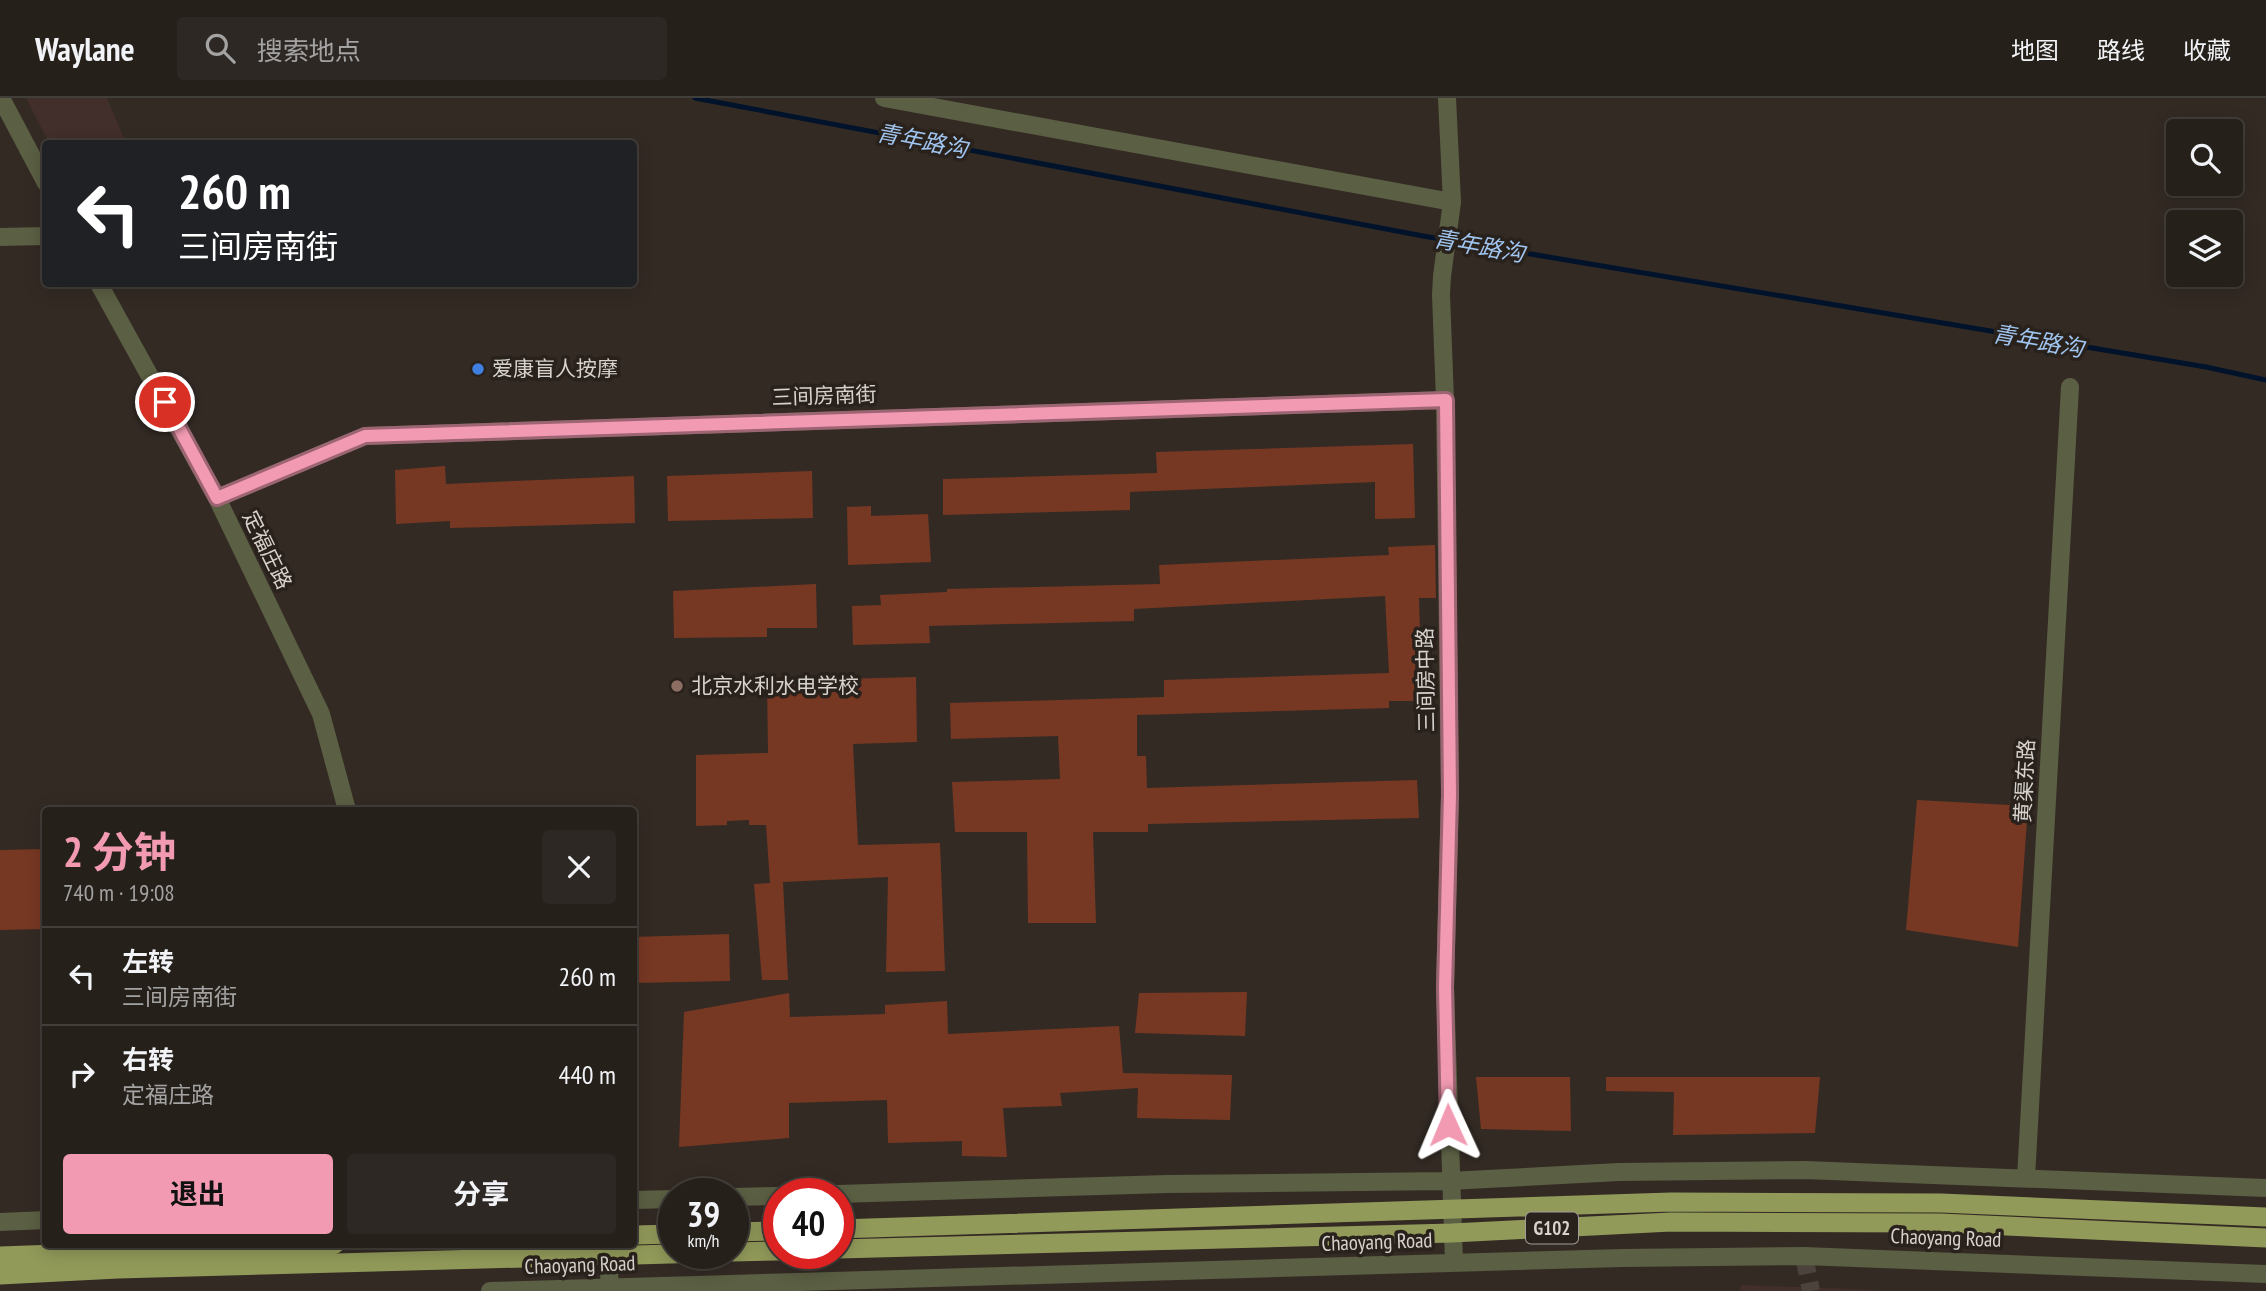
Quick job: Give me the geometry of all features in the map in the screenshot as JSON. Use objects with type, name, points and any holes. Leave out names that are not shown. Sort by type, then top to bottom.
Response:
[{"type":"highway","name":"Chaoyang Road","points":[[854,1228],[1671,1202],[1941,1203],[2266,1217]]},
{"type":"highway","name":"Chaoyang Road","points":[[854,1249],[1452,1233],[1671,1222],[1940,1223],[2266,1238]]},
{"type":"highway","name":"Chaoyang Road","points":[[637,1236],[658,1235]]},
{"type":"highway","points":[[0,1256],[223,1248]]},
{"type":"highway","name":"Chaoyang Road","points":[[0,1275],[607,1250],[658,1252]]},
{"type":"street","points":[[1,98],[42,175]]},
{"type":"street","points":[[884,98],[1452,208]]},
{"type":"street","name":"三间房中路","points":[[1447,98],[1452,208],[1442,276],[1450,795],[1445,987],[1450,1208],[1454,1263]]},
{"type":"street","points":[[0,237],[42,236]]},
{"type":"street","name":"定福庄路","points":[[101,287],[217,498],[321,714],[346,807]]},
{"type":"street","name":"黄渠东路","points":[[2026,1178],[2070,387]]},
{"type":"street","name":"三间房南街","points":[[217,498],[365,436],[1446,400]]},
{"type":"street","points":[[854,1194],[1167,1184],[1450,1181],[1619,1172],[1792,1170],[2266,1188]]},
{"type":"street","points":[[637,1200],[658,1199]]},
{"type":"street","points":[[0,1223],[42,1220]]},
{"type":"street","points":[[607,1250],[610,1287]]},
{"type":"street","name":"Chaoyang Road","points":[[490,1291],[1622,1258],[1804,1256],[2266,1274]]},
{"type":"shaded area","points":[[26,98],[107,98],[125,140],[47,140]]},
{"type":"shaded area","points":[[1741,1285],[1851,1289],[1886,1291],[1740,1291]]},
{"type":"building","points":[[1413,444],[1415,518],[1375,519],[1375,482],[1130,492],[1130,510],[943,515],[943,479],[1157,473],[1156,452]]},
{"type":"building","points":[[445,466],[446,484],[634,476],[635,523],[450,528],[450,521],[396,524],[395,470]]},
{"type":"building","points":[[812,471],[813,518],[668,521],[667,476]]},
{"type":"building","points":[[871,506],[871,516],[928,514],[931,562],[848,565],[847,507]]},
{"type":"building","points":[[1435,545],[1436,598],[1419,598],[1422,701],[1389,701],[1389,708],[1137,715],[1137,756],[1146,756],[1147,788],[1417,780],[1419,818],[1148,824],[1148,832],[1093,832],[1096,923],[1028,923],[1027,832],[955,832],[952,782],[1060,779],[1058,736],[951,739],[950,703],[1164,697],[1164,680],[1389,673],[1385,596],[1134,609],[1134,621],[929,626],[930,643],[853,645],[852,606],[881,605],[880,595],[947,592],[947,589],[1160,584],[1159,565],[1389,555],[1388,547]]},
{"type":"building","points":[[816,584],[817,628],[767,628],[767,637],[674,638],[673,591]]},
{"type":"building","points":[[916,677],[917,742],[853,744],[858,845],[940,843],[945,971],[886,972],[888,877],[783,882],[788,980],[762,980],[754,884],[770,883],[766,825],[749,825],[749,820],[727,821],[727,825],[696,826],[696,755],[768,753],[767,681]]},
{"type":"building","points":[[1917,800],[2028,806],[2018,947],[1906,930]]},
{"type":"building","points":[[42,849],[42,929],[0,930],[0,850]]},
{"type":"building","points":[[729,934],[730,981],[637,983],[637,937]]},
{"type":"building","points":[[1247,992],[1245,1036],[1135,1033],[1139,993]]},
{"type":"building","points":[[789,993],[790,1017],[885,1014],[885,1005],[947,1001],[948,1034],[1119,1026],[1123,1073],[1232,1075],[1230,1120],[1137,1118],[1138,1088],[1060,1093],[1062,1106],[1003,1108],[1007,1157],[962,1156],[962,1141],[888,1143],[887,1100],[789,1103],[789,1138],[679,1147],[684,1012]]},
{"type":"building","points":[[1476,1077],[1570,1077],[1571,1131],[1481,1129]]},
{"type":"building","points":[[1606,1077],[1820,1077],[1815,1133],[1673,1135],[1674,1092],[1606,1091]]},
{"type":"waterway","name":"青年路沟","points":[[695,98],[1423,236],[2206,367],[2266,380]]},
{"type":"tunnel","points":[[1804,1256],[1811,1291]]},
{"type":"place","name":"爱康盲人按摩","points":[[478,369]]},
{"type":"place","name":"北京水利水电学校","points":[[677,686]]},
{"type":"route","points":[[165,402],[217,498],[365,436],[1446,400],[1450,795],[1445,987],[1448,1125]]}]
